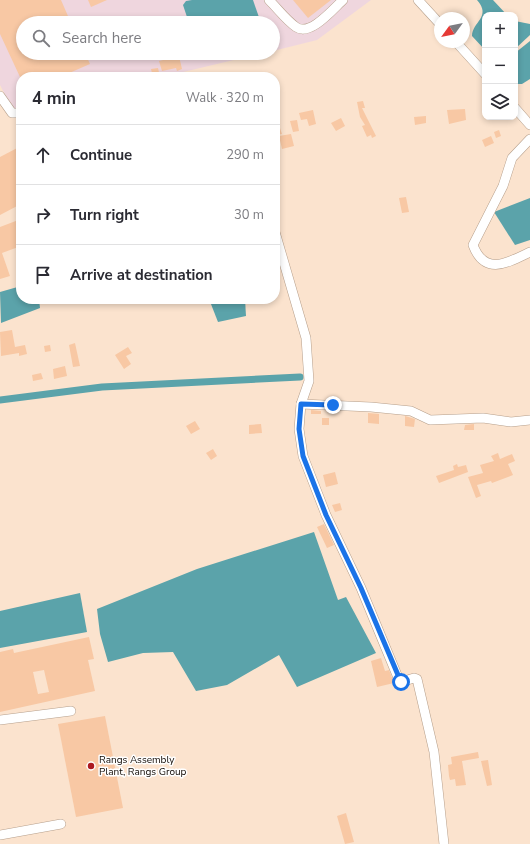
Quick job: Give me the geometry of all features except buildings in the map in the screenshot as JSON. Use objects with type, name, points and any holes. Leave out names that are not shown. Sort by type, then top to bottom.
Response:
[{"type":"street","points":[[269,0],[296,27],[304,30],[312,28],[343,0]]},
{"type":"street","points":[[418,0],[434,17]]},
{"type":"street","points":[[461,48],[482,71]]},
{"type":"street","points":[[0,96],[12,114],[16,114]]},
{"type":"street","points":[[518,111],[530,125]]},
{"type":"street","points":[[530,139],[512,158],[503,186],[473,246],[483,261],[491,264],[501,265],[530,252]]},
{"type":"street","points":[[280,249],[306,338],[309,381],[301,404],[299,429],[303,456],[326,515],[361,588],[399,680],[401,682],[414,678],[417,679],[434,752],[444,844]]},
{"type":"street","points":[[301,404],[371,407],[411,411],[430,420],[482,418],[512,422],[530,420]]},
{"type":"street","points":[[0,720],[71,710]]},
{"type":"street","points":[[0,834],[61,824]]},
{"type":"shaded area","points":[[0,0],[371,0],[317,40],[280,49],[280,16],[16,16],[16,60],[234,60],[183,72],[16,72],[16,112],[14,112],[0,85]]},
{"type":"water","points":[[253,0],[259,16],[187,16],[183,5],[186,1]]},
{"type":"water","points":[[477,0],[493,0],[504,12],[483,12]]},
{"type":"water","points":[[482,15],[482,47],[472,36],[473,31]]},
{"type":"water","points":[[518,22],[530,24],[530,35],[518,46]]},
{"type":"water","points":[[530,41],[530,79],[522,84],[518,84],[518,51]]},
{"type":"water","points":[[530,198],[530,240],[515,245],[494,212]]},
{"type":"water","points":[[16,287],[16,304],[40,304],[40,308],[1,323],[0,292]]},
{"type":"water","points":[[211,304],[245,304],[246,316],[218,322]]},
{"type":"water","points":[[314,532],[338,600],[346,597],[376,653],[297,687],[279,655],[227,685],[196,691],[173,652],[143,653],[108,662],[100,634],[97,609],[197,569]]},
{"type":"water","points":[[80,593],[87,632],[0,648],[0,611]]},
{"type":"waterway","points":[[0,400],[102,387],[300,377]]},
{"type":"place","name":"Rangs Assembly Plant, Rangs Group","points":[[91,766]]},
{"type":"route","points":[[333,405],[301,404],[299,429],[303,456],[326,515],[361,588],[401,682]]}]
